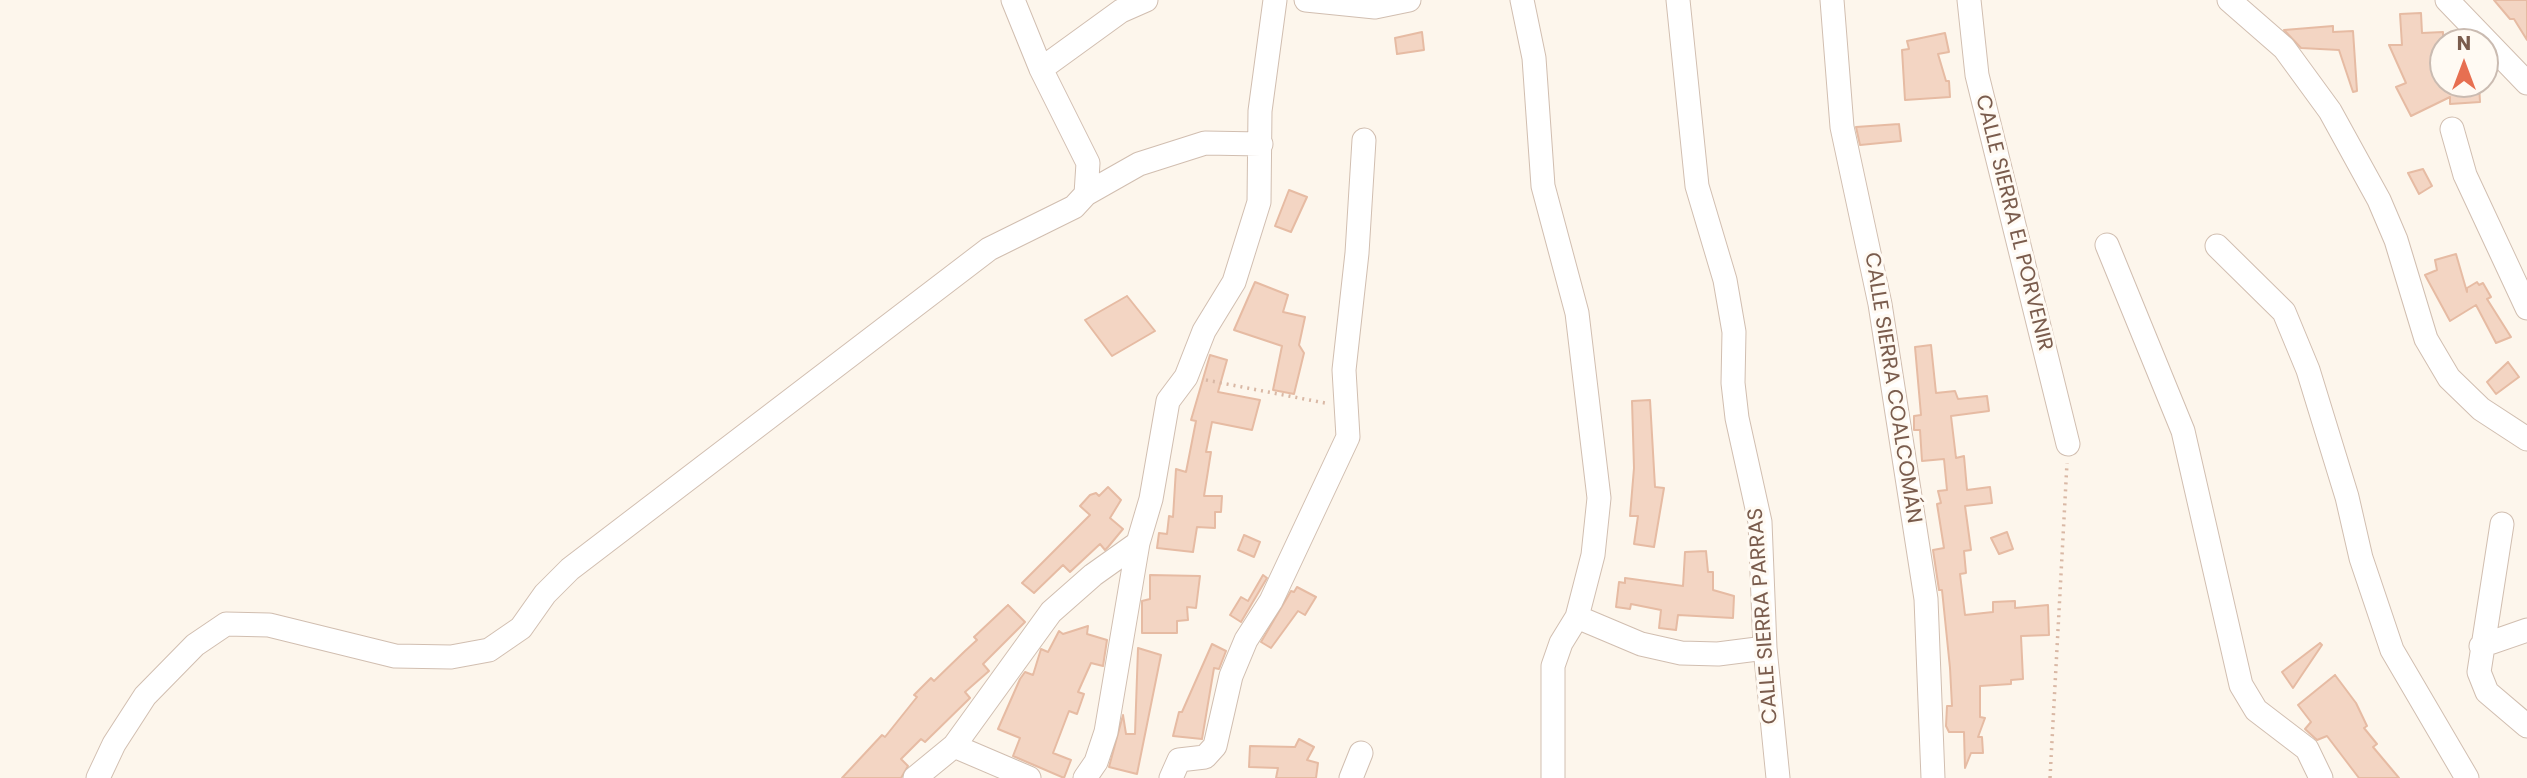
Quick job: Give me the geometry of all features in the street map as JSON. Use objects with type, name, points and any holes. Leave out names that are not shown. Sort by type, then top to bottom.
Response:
[{"type":"street","points":[[1013,0],[1041,69],[1088,163],[1086,194]]},
{"type":"street","points":[[1041,69],[1111,8],[1146,0]]},
{"type":"street","points":[[1085,778],[1096,762],[1106,732],[1138,543],[1151,499],[1168,401],[1186,377],[1204,331],[1234,282],[1259,202],[1261,111],[1275,0]]},
{"type":"street","points":[[1306,0],[1375,7],[1409,0]]},
{"type":"street","points":[[1522,0],[1534,58],[1543,186],[1577,313],[1599,498],[1593,555],[1577,617],[1561,643],[1553,667],[1553,778]]},
{"type":"street","name":"CALLE SIERRA PARRAS","points":[[1678,0],[1697,186],[1725,280],[1734,332],[1733,383],[1737,418],[1760,522],[1765,648],[1778,778]]},
{"type":"street","name":"CALLE SIERRA COALCOMÁN","points":[[1832,0],[1842,127],[1881,304],[1926,599],[1933,778]]},
{"type":"street","name":"CALLE SIERRA EL PORVENIR","points":[[1969,0],[1977,75],[2068,444]]},
{"type":"street","points":[[2229,0],[2284,48],[2330,111],[2379,200],[2396,240],[2426,339],[2449,378],[2481,409],[2527,439]]},
{"type":"street","points":[[2447,0],[2527,83]]},
{"type":"street","points":[[2452,129],[2465,175],[2527,307]]},
{"type":"street","points":[[1171,778],[1179,760],[1205,757],[1215,746],[1231,676],[1246,640],[1271,601],[1348,437],[1344,370],[1357,253],[1364,140]]},
{"type":"street","points":[[98,778],[114,744],[145,696],[195,645],[226,624],[269,625],[395,656],[451,657],[489,650],[521,628],[545,594],[570,569],[989,248],[1074,207],[1086,194],[1139,164],[1205,143],[1261,144]]},
{"type":"street","points":[[2107,245],[2183,431],[2241,685],[2256,709],[2307,749],[2321,778]]},
{"type":"street","points":[[2217,246],[2284,312],[2308,370],[2347,497],[2361,558],[2392,650],[2467,778]]},
{"type":"street","points":[[2502,524],[2481,646],[2479,673],[2487,692],[2527,726]]},
{"type":"street","points":[[915,778],[954,746],[1051,612],[1093,575],[1138,543]]},
{"type":"street","points":[[1577,617],[1641,644],[1681,653],[1718,654],[1765,648]]},
{"type":"street","points":[[2481,646],[2527,630]]},
{"type":"street","points":[[954,746],[1029,778]]},
{"type":"street","points":[[1351,778],[1361,752]]},
{"type":"path","points":[[1186,377],[1345,407]]},
{"type":"path","points":[[2050,778],[2068,444]]},
{"type":"building","points":[[2494,0],[2527,0],[2527,40],[2514,19],[2510,19]]},
{"type":"building","points":[[2421,13],[2422,33],[2429,33],[2429,98],[2448,98],[2411,116],[2396,87],[2406,83],[2389,45],[2402,45],[2400,14]]},
{"type":"building","points":[[2333,26],[2333,32],[2353,31],[2357,91],[2353,92],[2339,50],[2301,48],[2284,30]]},
{"type":"building","points":[[1422,32],[1424,50],[1397,54],[1395,38]]},
{"type":"building","points":[[1945,33],[1949,52],[1938,54],[1946,81],[1949,81],[1950,97],[1905,100],[1902,50],[1909,49],[1907,41]]},
{"type":"building","points":[[2450,98],[2480,98],[2480,102],[2450,104]]},
{"type":"building","points":[[1899,124],[1901,141],[1860,145],[1856,127]]},
{"type":"building","points":[[2423,169],[2432,186],[2419,194],[2408,173]]},
{"type":"building","points":[[1289,190],[1307,197],[1291,232],[1275,226]]},
{"type":"building","points":[[2456,254],[2467,292],[2467,288],[2477,282],[2479,285],[2483,283],[2491,297],[2487,299],[2511,337],[2496,343],[2476,305],[2450,321],[2425,275],[2437,270],[2435,260]]},
{"type":"building","points":[[1255,282],[1288,295],[1283,312],[1305,317],[1299,345],[1304,353],[1294,394],[1273,390],[1282,346],[1234,330]]},
{"type":"building","points":[[1127,296],[1155,331],[1112,356],[1085,320]]},
{"type":"building","points":[[1931,345],[1936,393],[1955,391],[1958,399],[1987,396],[1989,411],[1951,416],[1956,458],[1964,456],[1967,490],[1990,487],[1992,503],[1965,506],[1971,550],[1964,551],[1966,573],[1960,574],[1965,615],[1993,612],[1993,602],[2015,601],[2015,608],[2048,605],[2049,635],[2021,636],[2023,679],[2011,680],[2011,684],[1980,686],[1980,717],[1985,718],[1978,737],[1982,737],[1983,753],[1971,753],[1965,768],[1964,732],[1949,732],[1946,726],[1947,706],[1952,706],[1950,668],[1942,590],[1939,590],[1933,550],[1944,548],[1937,504],[1941,503],[1938,491],[1947,490],[1944,459],[1922,461],[1920,430],[1914,430],[1914,416],[1921,415],[1915,347]]},
{"type":"building","points":[[1210,355],[1227,360],[1218,392],[1260,400],[1252,430],[1212,422],[1206,452],[1211,452],[1204,496],[1222,496],[1221,512],[1215,512],[1215,528],[1197,527],[1193,552],[1157,548],[1159,533],[1167,534],[1169,516],[1173,517],[1176,469],[1186,472],[1196,421],[1191,420]]},
{"type":"building","points":[[2508,362],[2519,377],[2496,394],[2487,382]]},
{"type":"building","points":[[1650,400],[1655,487],[1664,488],[1654,547],[1634,544],[1638,516],[1630,516],[1634,468],[1632,401]]},
{"type":"building","points":[[1108,487],[1121,500],[1110,518],[1123,529],[1105,550],[1100,544],[1070,572],[1063,565],[1034,593],[1022,583],[1090,515],[1080,506],[1090,495],[1096,493],[1099,496]]},
{"type":"building","points":[[2007,532],[2013,549],[1999,554],[1991,538]]},
{"type":"building","points":[[1244,535],[1260,542],[1254,557],[1238,550]]},
{"type":"building","points":[[1706,551],[1708,572],[1713,572],[1713,590],[1734,596],[1733,618],[1678,615],[1676,630],[1659,628],[1661,610],[1631,604],[1630,609],[1616,607],[1619,582],[1625,583],[1625,578],[1683,586],[1685,552]]},
{"type":"building","points":[[1150,575],[1200,576],[1196,608],[1187,607],[1188,620],[1177,621],[1177,633],[1142,633],[1142,601],[1150,599]]},
{"type":"building","points":[[1263,575],[1267,578],[1241,622],[1230,615],[1241,597],[1248,601]]},
{"type":"building","points":[[1297,587],[1316,597],[1305,615],[1298,611],[1271,648],[1261,642],[1291,591],[1294,592]]},
{"type":"building","points":[[1008,605],[1025,622],[983,664],[989,671],[965,692],[970,698],[925,742],[921,739],[901,759],[908,766],[901,778],[842,778],[882,735],[885,737],[917,697],[914,695],[931,678],[934,681],[977,640],[974,637]]},
{"type":"building","points":[[1088,626],[1087,634],[1107,640],[1103,666],[1091,663],[1078,692],[1084,694],[1077,714],[1069,711],[1053,753],[1071,760],[1064,778],[1013,756],[1020,738],[998,729],[1020,679],[1025,672],[1033,675],[1041,649],[1048,652],[1059,631],[1063,634]]},
{"type":"building","points":[[2320,643],[2322,645],[2293,688],[2282,672]]},
{"type":"building","points":[[1212,644],[1226,651],[1219,669],[1214,668],[1202,739],[1173,736],[1179,712],[1182,712]]},
{"type":"building","points":[[1138,648],[1161,655],[1137,774],[1109,767],[1123,715],[1126,734],[1135,734]]},
{"type":"building","points":[[2335,675],[2356,703],[2367,726],[2364,728],[2377,744],[2373,747],[2399,778],[2359,778],[2327,736],[2317,740],[2305,729],[2311,722],[2298,705]]},
{"type":"building","points":[[1299,739],[1314,747],[1307,760],[1318,763],[1316,778],[1276,778],[1278,768],[1249,767],[1250,746],[1295,747]]}]
